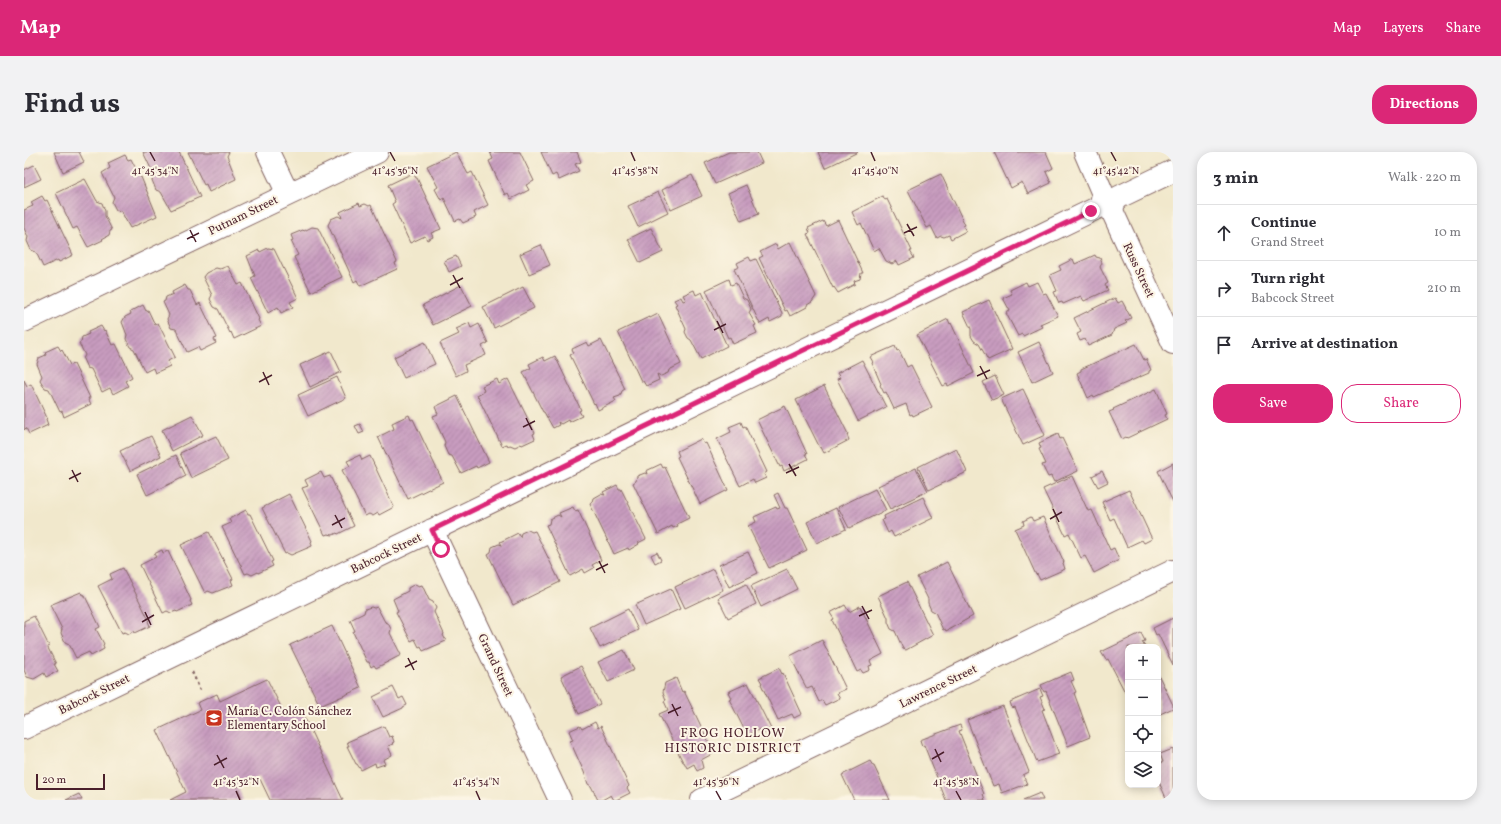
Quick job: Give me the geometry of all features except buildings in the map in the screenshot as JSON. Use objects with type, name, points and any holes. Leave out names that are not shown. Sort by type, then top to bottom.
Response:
[{"type":"street","points":[[268,152],[288,194]]},
{"type":"street","name":"Putnam Street","points":[[24,321],[377,152]]},
{"type":"street","points":[[1085,152],[1111,194],[1173,171]]},
{"type":"street","name":"Babcock Street","points":[[24,728],[1097,208],[1101,204],[1104,194],[1111,194]]},
{"type":"street","name":"Russ Street","points":[[1111,194],[1115,201],[1112,208],[1113,213],[1173,343]]},
{"type":"street","name":"Grand Street","points":[[432,530],[560,800]]},
{"type":"street","name":"Lawrence Street","points":[[702,800],[1173,571]]},
{"type":"path","points":[[190,670],[200,690]]},
{"type":"place","name":"María C. Colón Sánchez Elementary School","points":[[214,718]]},
{"type":"district","name":"FROG HOLLOW HISTORIC DISTRICT","points":[[733,740]]},
{"type":"route","points":[[441,549],[432,530],[1091,211]]}]
